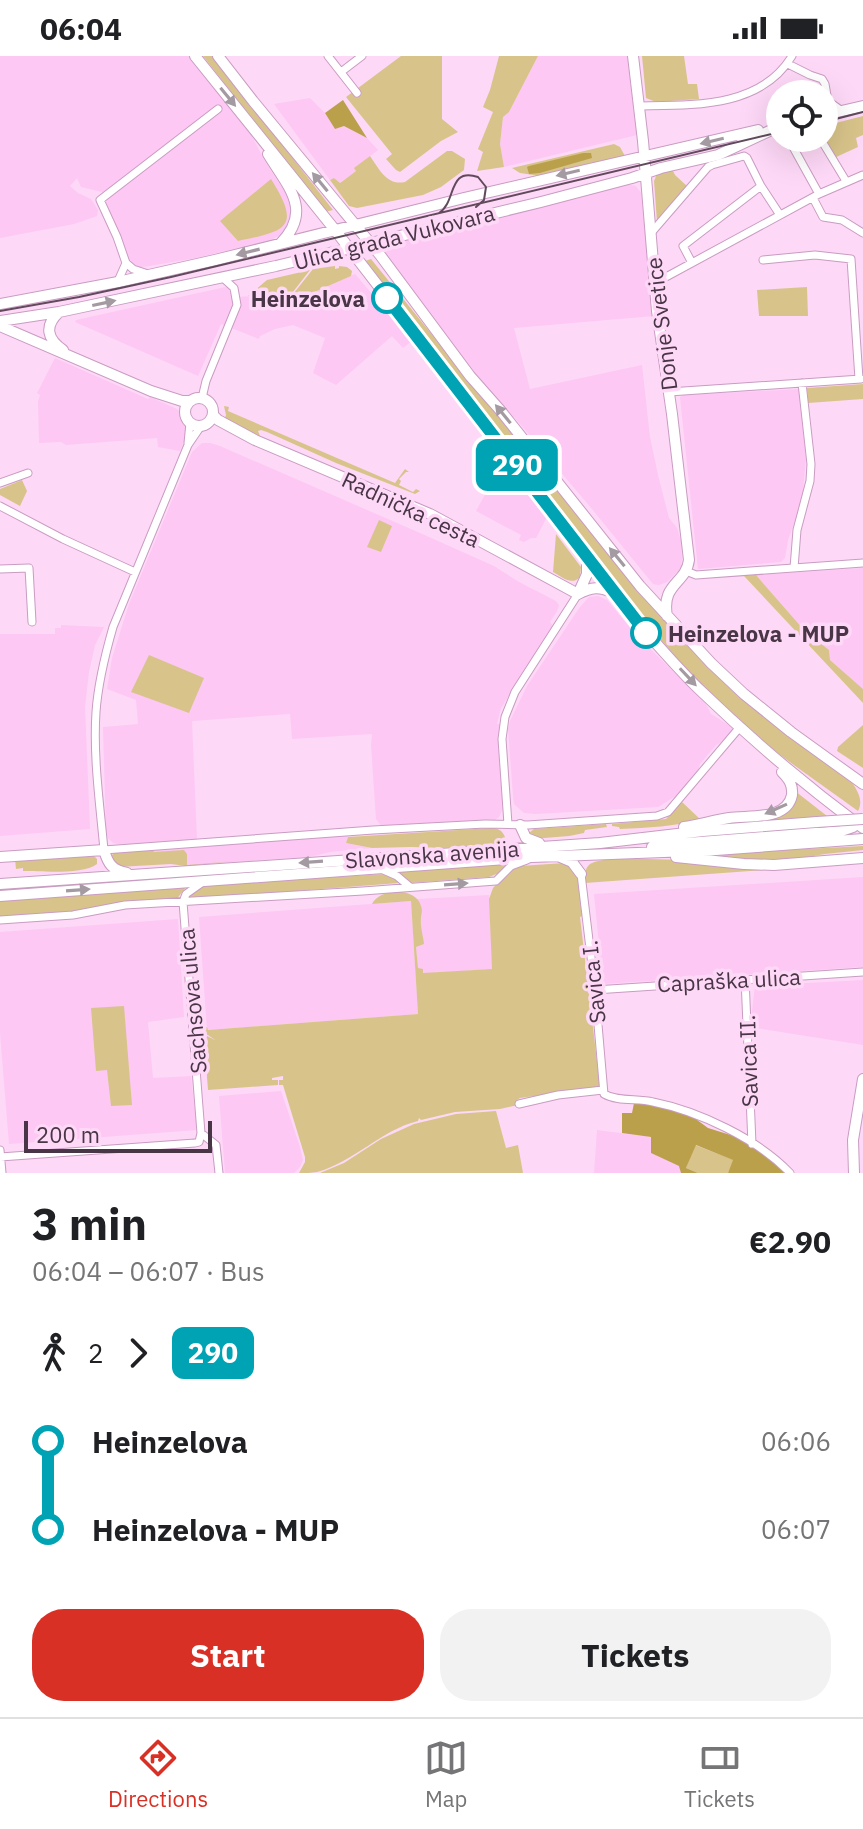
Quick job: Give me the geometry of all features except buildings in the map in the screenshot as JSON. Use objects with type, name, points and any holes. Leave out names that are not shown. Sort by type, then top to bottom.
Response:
[{"type":"main road","points":[[195,56],[335,230],[646,632],[699,690],[809,788],[862,822]]},
{"type":"main road","points":[[218,56],[380,255],[470,376],[640,586],[744,694],[821,754],[834,758],[858,776],[863,787]]},
{"type":"main road","name":"Donje Svetice","points":[[633,56],[654,280],[689,560],[686,571]]},
{"type":"main road","points":[[838,111],[863,106]]},
{"type":"main road","name":"Ulica grada Vukovara","points":[[0,304],[150,275],[766,129]]},
{"type":"main road","name":"Ulica grada Vukovara","points":[[0,324],[276,266],[541,202],[718,155],[766,133]]},
{"type":"main road","points":[[261,137],[266,152],[296,200],[294,225],[280,244]]},
{"type":"main road","points":[[59,312],[50,323],[49,332],[57,346],[71,356]]},
{"type":"main road","name":"Radnička cesta","points":[[0,324],[151,391],[189,401]]},
{"type":"main road","name":"Radnička cesta","points":[[151,391],[195,422],[241,434],[430,514],[578,594]]},
{"type":"main road","points":[[202,398],[211,404],[213,415],[195,422],[186,407],[189,401],[202,398]]},
{"type":"main road","name":"Radnička cesta","points":[[213,415],[241,434]]},
{"type":"main road","points":[[578,594],[587,574],[587,557]]},
{"type":"main road","points":[[667,616],[666,602],[671,587],[686,571]]},
{"type":"main road","points":[[640,586],[671,587]]},
{"type":"main road","points":[[578,594],[598,588],[617,595]]},
{"type":"main road","points":[[640,839],[670,830],[782,810],[790,799],[791,785],[766,750]]},
{"type":"main road","name":"Slavonska avenija","points":[[0,896],[532,857],[703,831],[817,822],[862,822]]},
{"type":"main road","points":[[635,853],[650,847],[675,844],[841,831],[862,822]]},
{"type":"main road","points":[[520,825],[520,830],[530,841],[558,851],[581,874]]},
{"type":"main road","name":"Slavonska avenija","points":[[0,884],[314,861],[558,851],[635,853],[716,850],[863,839]]},
{"type":"main road","points":[[0,857],[104,850]]},
{"type":"main road","points":[[104,850],[112,868],[136,875]]},
{"type":"main road","points":[[86,878],[100,865],[104,850]]},
{"type":"main road","points":[[635,853],[758,865],[863,858]]},
{"type":"main road","points":[[854,1173],[853,1140],[863,1079]]},
{"type":"street","points":[[328,56],[357,93]]},
{"type":"street","points":[[341,72],[362,56]]},
{"type":"street","points":[[639,106],[690,104],[743,96],[768,82],[790,60],[823,80]]},
{"type":"street","points":[[838,108],[842,111]]},
{"type":"street","points":[[150,275],[126,263],[100,200],[218,109]]},
{"type":"street","points":[[795,152],[823,217],[842,220],[863,233]]},
{"type":"street","points":[[828,152],[846,181]]},
{"type":"street","points":[[651,233],[708,167],[730,159],[746,157],[780,215]]},
{"type":"street","points":[[654,280],[666,277],[816,196],[863,175]]},
{"type":"street","points":[[692,263],[683,246],[761,186]]},
{"type":"street","points":[[669,392],[861,379],[850,257],[815,255],[763,260]]},
{"type":"street","points":[[118,282],[126,263]]},
{"type":"street","points":[[202,398],[237,305],[234,288],[226,279],[216,277]]},
{"type":"street","points":[[794,568],[797,530],[810,481],[811,464],[802,383]]},
{"type":"street","points":[[104,850],[97,751],[98,701],[106,652],[113,627],[195,422]]},
{"type":"street","points":[[0,483],[28,473]]},
{"type":"street","points":[[0,506],[135,572]]},
{"type":"street","points":[[686,571],[696,575],[863,563]]},
{"type":"street","points":[[0,569],[29,568],[32,622]]},
{"type":"street","name":"Slavonska avenija","points":[[508,824],[502,739],[505,717],[515,692],[578,594]]},
{"type":"street","name":"Slavonska avenija","points":[[104,850],[373,830],[520,825],[662,815],[668,812],[740,727]]},
{"type":"street","points":[[0,920],[73,915],[125,905],[496,881],[511,866],[532,857]]},
{"type":"street","points":[[379,868],[397,876],[410,887]]},
{"type":"street","name":"Savica I.","points":[[581,874],[603,1090]]},
{"type":"street","name":"Sachsova ulica","points":[[201,1133],[183,902],[192,888],[205,881]]},
{"type":"street","name":"Capraška ulica","points":[[595,990],[863,972]]},
{"type":"street","name":"Savica II.","points":[[745,978],[752,1144]]},
{"type":"street","points":[[519,1104],[558,1095],[603,1090],[611,1098],[647,1100],[695,1114],[752,1144],[790,1173]]},
{"type":"street","points":[[0,1156],[195,1143],[199,1142],[201,1133],[216,1145],[219,1173]]},
{"type":"street","points":[[0,1150],[2,1173]]},
{"type":"shaded area","points":[[0,56],[191,56],[248,129],[289,198],[292,219],[283,234],[270,240],[137,268],[129,263],[102,192],[81,187],[77,178],[70,186],[91,199],[98,210],[97,216],[74,224],[0,238]]},
{"type":"shaded area","points":[[203,56],[213,56],[333,210],[325,212]]},
{"type":"shaded area","points":[[401,56],[442,56],[442,119],[458,132],[400,172],[386,159],[392,154],[346,97]]},
{"type":"shaded area","points":[[499,56],[538,56],[509,112],[503,117],[500,144],[504,167],[477,171],[483,152],[478,149],[493,112],[483,107]]},
{"type":"shaded area","points":[[538,56],[627,56],[637,135],[504,167],[500,144],[503,117],[509,112]]},
{"type":"shaded area","points":[[642,56],[684,56],[688,84],[697,84],[699,99],[656,102],[646,98]]},
{"type":"shaded area","points":[[310,98],[335,129],[344,126],[367,138],[378,150],[339,183],[334,178],[330,180],[274,104]]},
{"type":"shaded area","points":[[343,100],[367,138],[344,126],[335,129],[325,113]]},
{"type":"shaded area","points":[[863,116],[863,135],[856,138],[858,147],[834,158],[831,152],[838,152],[838,122]]},
{"type":"shaded area","points":[[614,144],[625,156],[540,176],[520,173],[512,168]]},
{"type":"shaded area","points":[[447,151],[465,159],[464,170],[441,187],[423,195],[357,208],[349,206],[330,180],[334,178],[340,183],[370,156],[388,179],[405,182]]},
{"type":"shaded area","points":[[591,153],[592,158],[529,174],[529,166]]},
{"type":"shaded area","points":[[672,169],[688,187],[657,222],[654,181],[657,174]]},
{"type":"shaded area","points":[[271,179],[286,208],[284,225],[268,234],[238,241],[220,221]]},
{"type":"shaded area","points":[[627,184],[636,186],[641,193],[654,316],[514,328],[530,389],[642,365],[650,437],[658,475],[669,518],[677,528],[681,541],[681,568],[667,582],[659,585],[653,584],[514,417],[509,420],[387,258],[385,251],[389,243]]},
{"type":"shaded area","points":[[371,259],[646,600],[713,671],[853,784],[860,798],[858,811],[750,731],[677,658],[621,593],[365,261]]},
{"type":"shaded area","points":[[335,266],[335,269],[347,267],[352,271],[351,276],[294,301],[290,298],[313,269]]},
{"type":"shaded area","points":[[310,270],[289,297],[248,296],[267,280]]},
{"type":"shaded area","points":[[355,274],[412,341],[403,348],[392,336],[336,385],[313,373],[325,338],[293,325],[275,329],[259,339],[221,324],[198,376],[75,322],[230,286],[234,297],[278,295],[295,301]]},
{"type":"shaded area","points":[[807,287],[808,316],[759,316],[757,290]]},
{"type":"shaded area","points":[[55,358],[177,409],[188,431],[180,451],[158,447],[157,438],[66,445],[61,442],[39,443],[40,395],[37,393]]},
{"type":"shaded area","points":[[863,384],[863,399],[808,403],[807,388]]},
{"type":"shaded area","points":[[800,389],[806,459],[802,501],[785,558],[781,562],[698,569],[680,397]]},
{"type":"shaded area","points":[[224,406],[229,407],[228,411],[395,483],[405,469],[409,472],[399,479],[399,485],[413,492],[416,489],[420,491],[415,494],[267,432],[258,431],[260,436],[224,421]]},
{"type":"shaded area","points":[[202,443],[220,446],[494,566],[556,601],[559,605],[550,622],[553,626],[501,708],[497,724],[501,724],[498,743],[503,808],[499,817],[495,820],[382,827],[376,819],[372,734],[292,739],[290,714],[192,721],[197,839],[122,845],[108,838],[103,727],[138,724],[136,700],[107,689],[112,658],[129,604],[192,452]]},
{"type":"shaded area","points":[[506,456],[548,515],[536,538],[524,542],[519,540],[521,535],[476,511]]},
{"type":"shaded area","points":[[22,480],[27,491],[20,506],[0,495],[0,489]]},
{"type":"shaded area","points":[[379,520],[392,526],[381,552],[367,547]]},
{"type":"shaded area","points":[[556,534],[581,567],[577,580],[567,580],[553,572]]},
{"type":"shaded area","points":[[863,568],[863,689],[830,660],[829,650],[804,630],[756,575]]},
{"type":"shaded area","points":[[756,575],[804,630],[829,650],[830,660],[863,689],[863,703],[744,576]]},
{"type":"shaded area","points":[[598,596],[607,600],[637,636],[705,702],[711,714],[732,730],[716,745],[676,796],[658,807],[524,813],[514,804],[510,721],[527,686],[580,607],[589,597]]},
{"type":"shaded area","points":[[61,625],[104,627],[95,645],[85,707],[90,829],[0,836],[0,634],[55,634],[55,628],[61,628]]},
{"type":"shaded area","points":[[149,655],[204,678],[189,713],[131,692]]},
{"type":"shaded area","points":[[863,725],[863,768],[837,751]]},
{"type":"shaded area","points":[[795,791],[827,816],[707,825],[767,818]]},
{"type":"shaded area","points":[[682,802],[701,820],[641,828],[620,829],[612,826],[666,819]]},
{"type":"shaded area","points":[[606,824],[607,827],[569,836],[532,839],[529,833],[534,829]]},
{"type":"shaded area","points":[[491,828],[500,830],[504,835],[501,844],[372,848],[346,843],[348,837]]},
{"type":"shaded area","points":[[348,836],[346,843],[372,848],[309,857],[186,865],[153,849]]},
{"type":"shaded area","points":[[863,846],[863,850],[791,860],[759,861],[707,854]]},
{"type":"shaded area","points":[[153,849],[154,852],[184,850],[187,865],[236,861],[186,866],[118,867],[110,857],[114,853]]},
{"type":"shaded area","points":[[93,855],[97,864],[82,870],[51,872],[16,869],[15,859]]},
{"type":"shaded area","points":[[616,859],[685,860],[764,870],[585,883],[586,869],[593,862]]},
{"type":"shaded area","points":[[506,863],[499,873],[489,877],[410,883],[397,872]]},
{"type":"shaded area","points":[[565,863],[577,872],[600,1087],[520,1098],[518,1105],[500,1109],[419,1118],[343,1161],[317,1172],[304,1173],[299,1173],[305,1157],[283,1085],[279,1085],[283,1076],[272,1078],[278,1080],[278,1085],[208,1090],[204,1036],[215,1040],[208,1035],[204,1035],[203,1028],[418,1014],[411,901],[372,904],[382,895],[398,892],[412,895],[418,900],[422,910],[424,944],[416,947],[418,968],[423,969],[423,973],[492,969],[489,899],[493,888],[507,873],[520,866]]},
{"type":"shaded area","points":[[385,874],[399,883],[190,897],[195,890],[207,885]]},
{"type":"shaded area","points":[[863,877],[863,967],[603,984],[594,894]]},
{"type":"shaded area","points":[[186,887],[176,900],[0,917],[0,898]]},
{"type":"shaded area","points":[[489,895],[493,969],[418,974],[413,905],[418,899]]},
{"type":"shaded area","points":[[411,901],[418,1014],[207,1030],[199,917]]},
{"type":"shaded area","points":[[178,919],[184,1017],[148,1022],[153,1078],[191,1076],[197,1130],[9,1144],[0,1033],[0,932]]},
{"type":"shaded area","points":[[863,980],[863,1045],[750,1027],[755,986]]},
{"type":"shaded area","points":[[124,1006],[132,1105],[111,1106],[107,1070],[96,1071],[91,1008]]},
{"type":"shaded area","points":[[281,1091],[300,1147],[303,1160],[300,1167],[294,1173],[225,1173],[219,1096]]},
{"type":"shaded area","points":[[634,1103],[679,1112],[708,1128],[737,1137],[774,1160],[784,1173],[728,1173],[733,1160],[696,1145],[686,1168],[698,1173],[681,1173],[679,1166],[651,1153],[651,1137],[622,1133],[622,1113],[632,1113]]},
{"type":"shaded area","points":[[496,1111],[506,1148],[518,1145],[523,1173],[320,1173],[414,1124],[456,1114]]},
{"type":"shaded area","points":[[597,1130],[651,1137],[651,1153],[680,1166],[681,1173],[594,1173]]},
{"type":"shaded area","points":[[695,1145],[734,1160],[728,1173],[698,1173],[686,1168]]},
{"type":"tram line","points":[[838,118],[863,112]]},
{"type":"tram line","points":[[0,311],[171,277],[766,135]]},
{"type":"tram line","points":[[439,213],[445,208],[457,181],[468,175],[478,177],[486,187],[484,200],[476,207]]},
{"type":"bus line","name":"290","points":[[387,298],[646,633]]},
{"type":"place","name":"Heinzelova","points":[[387,298]]},
{"type":"place","name":"Heinzelova - MUP","points":[[646,633]]}]
